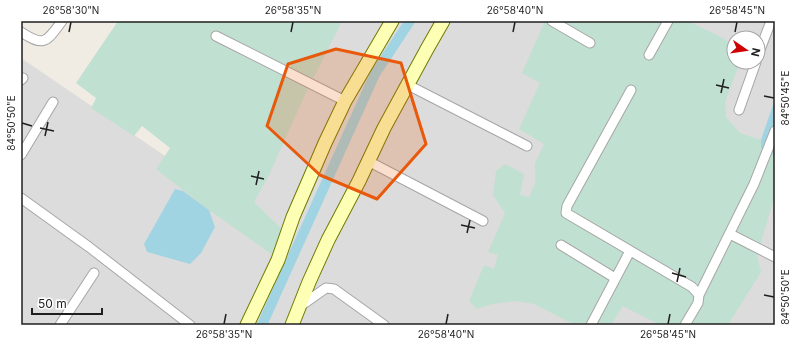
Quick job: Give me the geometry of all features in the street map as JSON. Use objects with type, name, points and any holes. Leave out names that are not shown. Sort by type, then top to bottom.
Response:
[{"type":"street","points":[[21,32],[30,38],[43,41],[48,39],[62,21]]},
{"type":"street","points":[[247,325],[278,260],[296,210],[345,101],[392,21]]},
{"type":"street","points":[[292,325],[328,240],[359,181],[384,128],[443,21]]},
{"type":"street","points":[[552,21],[590,43]]},
{"type":"street","points":[[649,55],[668,21]]},
{"type":"street","points":[[766,32],[770,21]]},
{"type":"street","points":[[216,36],[345,101]]},
{"type":"street","points":[[739,110],[753,70]]},
{"type":"street","points":[[408,85],[527,146]]},
{"type":"street","points":[[631,90],[566,210],[566,213],[692,287],[700,295]]},
{"type":"street","points":[[21,155],[53,102]]},
{"type":"street","points":[[685,325],[698,303],[700,295],[754,184],[775,131]]},
{"type":"street","points":[[368,161],[482,221]]},
{"type":"street","points":[[21,198],[89,247],[190,325]]},
{"type":"street","points":[[730,234],[775,257]]},
{"type":"street","points":[[561,245],[616,278]]},
{"type":"street","points":[[590,325],[630,251]]},
{"type":"street","points":[[60,325],[94,273]]},
{"type":"street","points":[[298,308],[326,288],[334,289],[384,325]]},
{"type":"highlighted area","points":[[336,49],[401,63],[426,144],[377,199],[320,175],[267,126],[288,64]]},
{"type":"shaded area","points":[[283,21],[775,21],[775,325],[21,325],[21,58],[193,175]]},
{"type":"green space","points":[[118,21],[342,21],[304,97],[269,175],[254,202],[286,233],[274,256],[209,210],[156,169],[170,148],[142,126],[134,136],[91,108],[96,98],[76,83]]},
{"type":"green space","points":[[545,21],[688,21],[726,40],[726,70],[737,70],[725,102],[726,117],[740,133],[761,140],[761,148],[775,156],[775,195],[757,256],[761,272],[728,325],[660,325],[623,306],[611,325],[571,323],[534,304],[515,301],[492,304],[477,309],[469,301],[484,265],[494,269],[498,255],[488,252],[505,213],[493,195],[496,171],[505,164],[524,174],[520,195],[529,197],[535,183],[535,163],[544,144],[519,129],[540,83],[522,73]]},
{"type":"water","points":[[775,99],[775,156],[761,148],[761,140]]},
{"type":"water","points":[[175,189],[183,191],[209,210],[215,227],[201,253],[190,264],[147,252],[144,244]]},
{"type":"waterway","points":[[262,325],[375,74],[410,21]]}]
